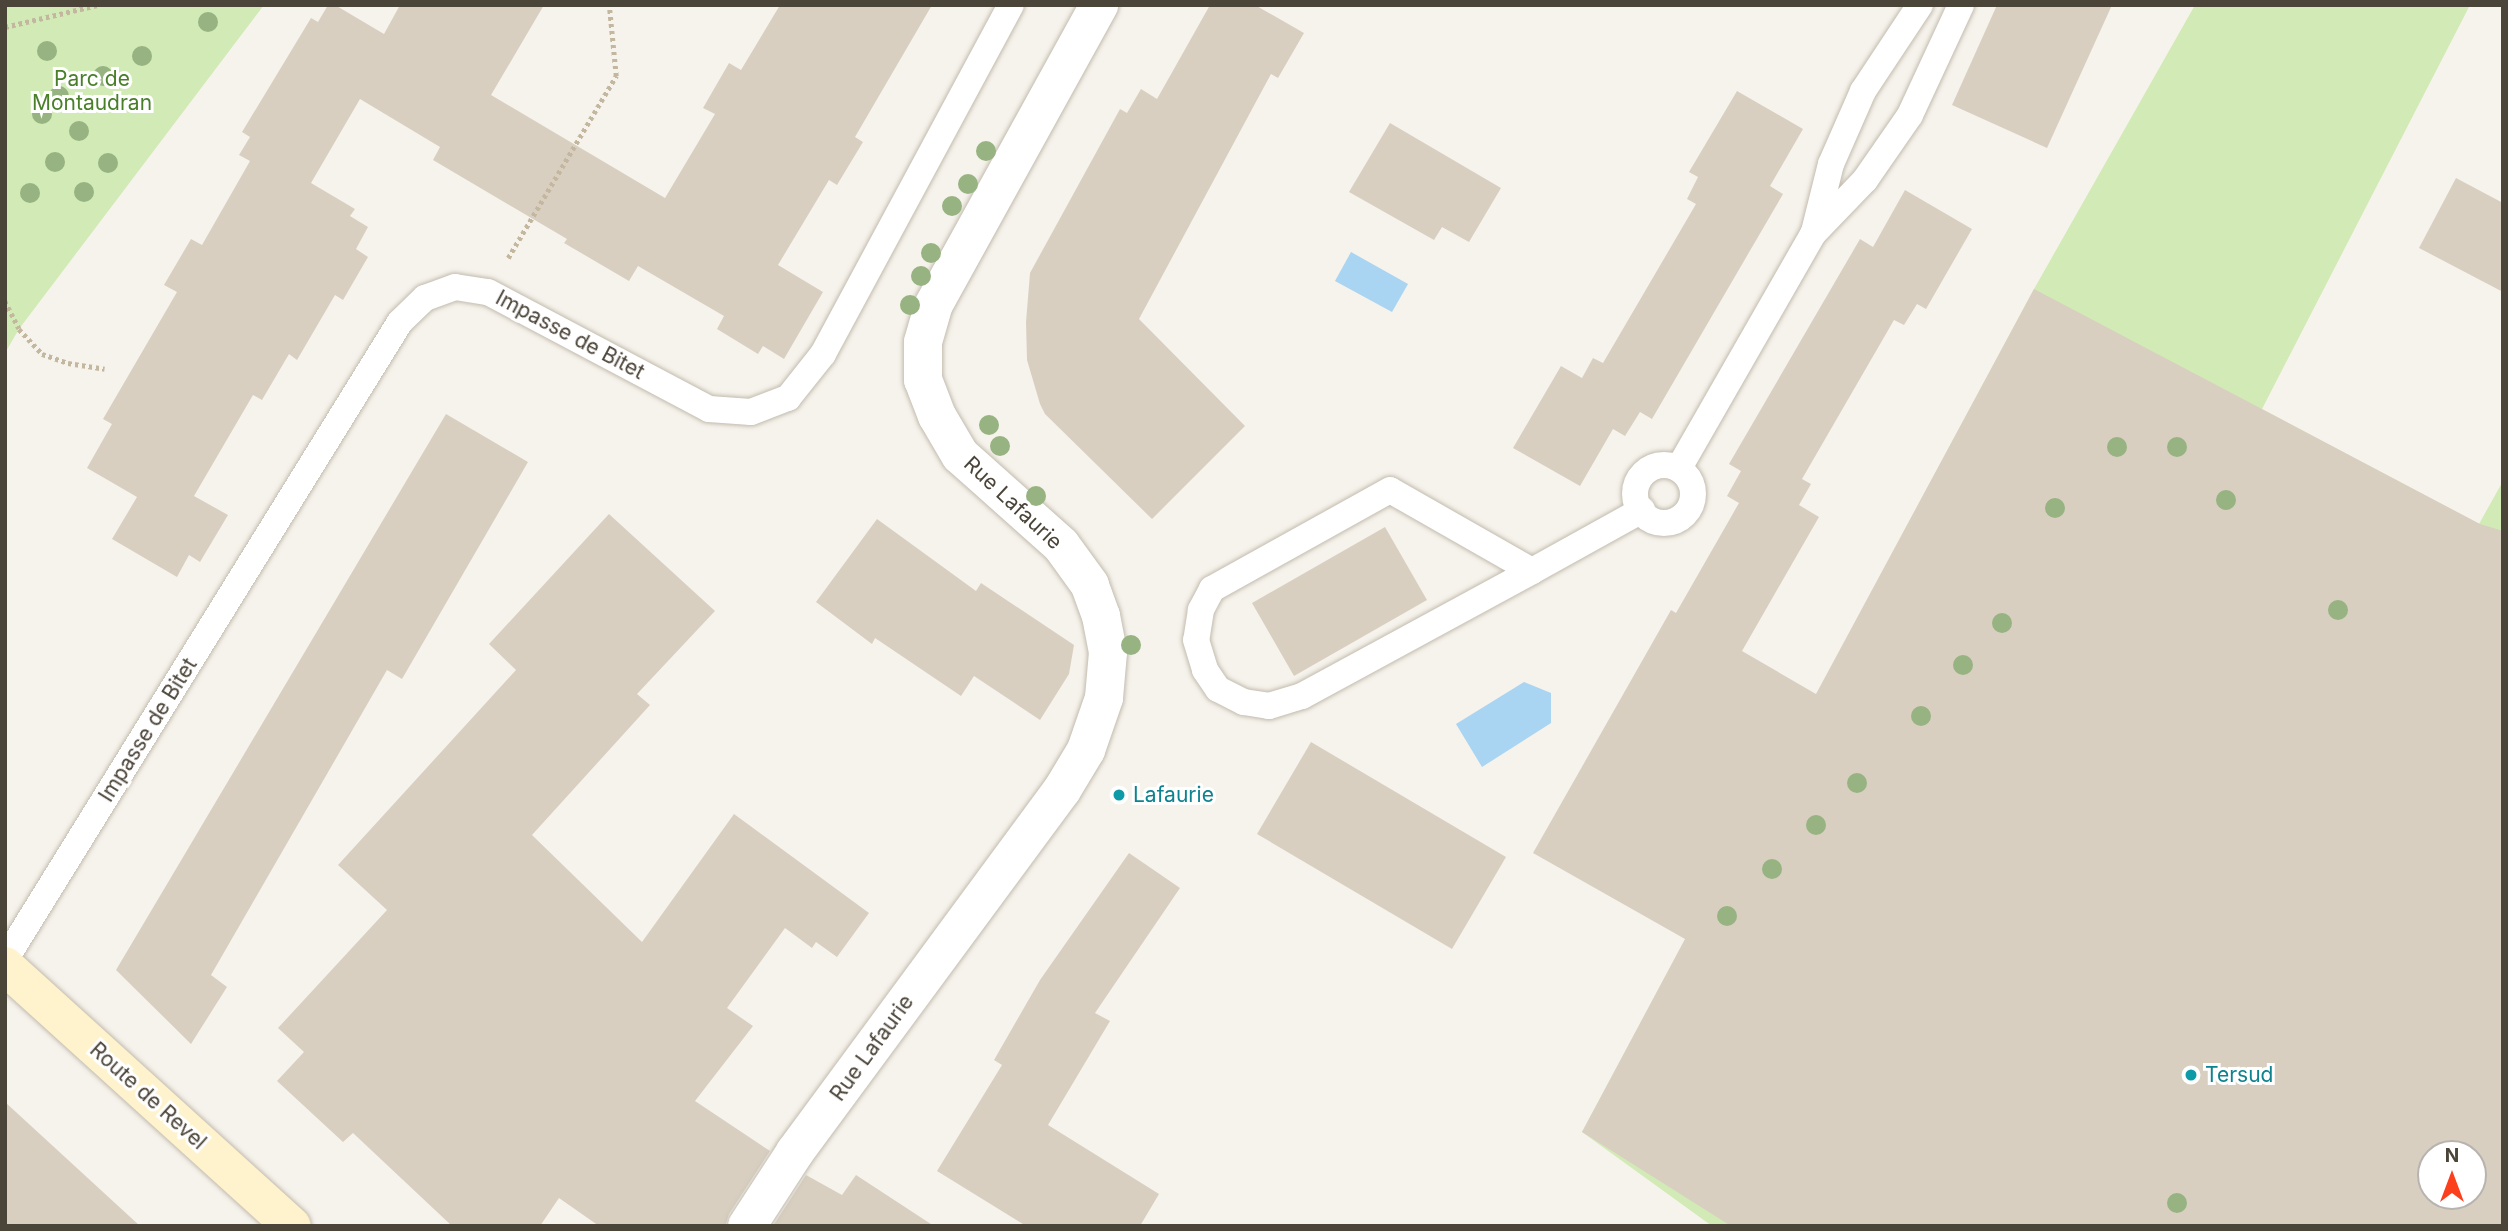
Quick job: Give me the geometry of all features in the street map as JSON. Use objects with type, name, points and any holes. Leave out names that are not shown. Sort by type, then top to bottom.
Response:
[{"type":"main road","name":"Route de Revel","points":[[5,966],[292,1226]]},
{"type":"street","name":"Rue Lafaurie","points":[[747,1226],[795,1152],[1062,790],[1086,750],[1104,698],[1108,652],[1101,616],[1090,585],[1061,545],[960,455],[937,416],[923,380],[923,342],[933,306],[1099,5]]},
{"type":"lane","name":"Impasse de Bitet","points":[[5,960],[400,322],[425,298],[455,287],[488,292],[709,409],[751,412],[788,398],[823,354],[1011,5]]},
{"type":"lane","points":[[1813,234],[1831,164],[1863,92],[1920,5]]},
{"type":"lane","points":[[1679,468],[1813,234],[1865,180],[1910,115],[1962,5]]},
{"type":"lane","points":[[1656,464],[1679,468],[1694,486],[1690,508],[1672,523],[1649,520],[1642,510],[1635,501],[1639,479],[1656,464]]},
{"type":"lane","points":[[1532,571],[1390,490],[1212,589],[1201,610],[1196,640],[1205,670],[1218,689],[1244,702],[1269,706],[1302,696],[1532,571],[1642,510]]},
{"type":"path","points":[[5,27],[97,5]]},
{"type":"path","points":[[488,292],[616,76],[609,5]]},
{"type":"path","points":[[5,301],[19,329],[41,354],[68,363],[105,369]]},
{"type":"green space","name":"Parc de Montaudran","points":[[5,5],[264,5],[19,329],[5,353]]},
{"type":"green space","points":[[2195,5],[2470,5],[2262,409],[2479,524],[2503,481],[2503,684],[1841,1226],[1712,1226],[1582,1132],[2034,289]]},
{"type":"water","points":[[1351,252],[1408,284],[1392,312],[1335,281]]},
{"type":"water","points":[[1524,682],[1551,693],[1551,723],[1482,767],[1456,724]]},
{"type":"building","points":[[328,5],[335,5],[384,34],[400,5],[544,5],[491,95],[665,198],[715,114],[703,108],[729,63],[741,70],[780,5],[932,5],[855,137],[863,142],[837,185],[829,180],[778,265],[823,292],[784,359],[763,346],[758,354],[717,329],[724,316],[638,266],[629,281],[564,243],[567,239],[433,160],[440,147],[360,99],[311,183],[355,209],[350,216],[368,227],[356,249],[368,257],[343,300],[335,295],[297,360],[289,354],[262,400],[253,395],[194,496],[228,515],[200,562],[189,555],[177,577],[112,539],[137,497],[87,468],[112,424],[103,419],[177,292],[164,285],[191,239],[202,245],[250,161],[239,155],[250,137],[242,132],[311,18],[318,22]]},
{"type":"building","points":[[1210,5],[1255,5],[1304,33],[1278,78],[1271,74],[1139,319],[1245,426],[1152,519],[1045,414],[1040,404],[1027,360],[1026,322],[1030,273],[1120,109],[1127,113],[1141,89],[1157,99]]},
{"type":"building","points":[[1997,5],[2112,5],[2047,148],[1952,105]]},
{"type":"building","points":[[1737,91],[1803,129],[1770,186],[1783,194],[1652,419],[1640,412],[1625,436],[1613,429],[1580,486],[1513,448],[1561,366],[1582,378],[1593,358],[1603,363],[1696,204],[1687,199],[1698,177],[1689,172]]},
{"type":"building","points":[[1390,123],[1501,188],[1469,242],[1442,227],[1434,240],[1349,192]]},
{"type":"building","points":[[2456,178],[2503,203],[2503,292],[2419,248]]},
{"type":"building","points":[[1905,190],[1972,229],[1926,309],[1917,304],[1904,325],[1894,320],[1802,479],[1811,484],[1799,505],[1819,517],[1742,651],[1816,694],[2034,289],[2480,524],[2503,531],[2503,1226],[1731,1226],[1582,1132],[1685,939],[1533,853],[1671,610],[1676,613],[1739,503],[1727,496],[1741,471],[1729,464],[1860,239],[1873,247]]},
{"type":"building","points":[[446,414],[528,462],[402,679],[387,670],[211,975],[227,987],[191,1044],[116,970]]},
{"type":"building","points":[[609,514],[715,611],[637,694],[650,705],[532,835],[642,942],[734,814],[869,913],[837,957],[816,942],[812,948],[785,928],[727,1008],[753,1026],[695,1101],[770,1151],[729,1214],[725,1226],[599,1226],[559,1198],[540,1226],[452,1226],[353,1133],[343,1142],[277,1081],[304,1052],[278,1028],[387,910],[338,865],[516,670],[489,644]]},
{"type":"building","points":[[877,519],[976,591],[981,583],[1074,645],[1069,674],[1040,720],[974,676],[961,696],[875,638],[872,644],[816,602]]},
{"type":"building","points":[[1385,527],[1427,600],[1294,676],[1252,603]]},
{"type":"building","points":[[1311,742],[1506,857],[1452,949],[1257,834]]},
{"type":"building","points":[[1129,853],[1180,888],[1095,1013],[1110,1021],[1048,1125],[1159,1194],[1140,1226],[1026,1226],[937,1171],[1002,1065],[994,1060],[1040,980]]},
{"type":"building","points":[[5,1102],[140,1226],[5,1226]]},
{"type":"building","points":[[806,1175],[842,1195],[856,1175],[934,1226],[773,1226]]},
{"type":"place","name":"Lafaurie","points":[[1119,795]]},
{"type":"place","name":"Tersud","points":[[2191,1075]]}]
